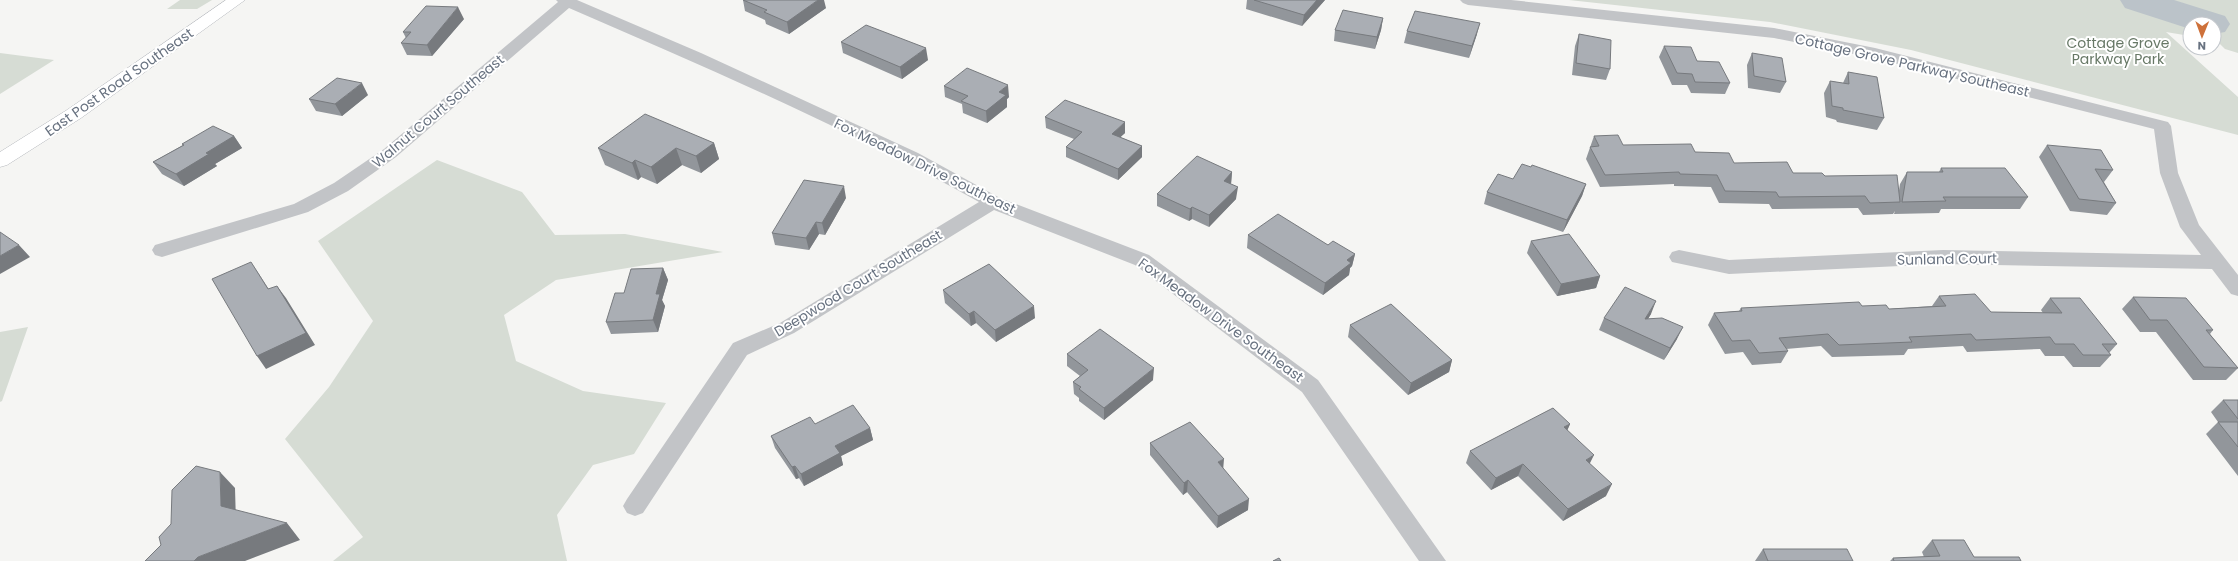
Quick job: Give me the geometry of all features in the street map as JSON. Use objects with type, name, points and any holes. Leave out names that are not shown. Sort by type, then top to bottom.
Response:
[{"type":"main road","name":"East Post Road Southeast","points":[[0,161],[74,114],[237,0]]},
{"type":"street","name":"Fox Meadow Drive Southeast","points":[[566,0],[695,56],[912,157],[993,202],[1142,260],[1310,386],[1418,542],[1434,561]]},
{"type":"street","name":"Walnut Court Southeast","points":[[162,250],[301,208],[341,187],[390,153],[566,0]]},
{"type":"street","name":"Cottage Grove Parkway Southeast","points":[[1468,0],[1774,34],[1875,53],[2162,126],[2168,173],[2178,199],[2190,227],[2216,262]]},
{"type":"street","name":"Deepwood Court Southeast","points":[[635,506],[740,350],[787,328],[993,202]]},
{"type":"street","name":"Sunland Court","points":[[1679,257],[1729,267],[1943,257],[2216,262]]},
{"type":"street","points":[[2216,262],[2238,289]]},
{"type":"green space","points":[[180,0],[212,0],[197,9],[167,9]]},
{"type":"green space","name":"Cottage Grove Parkway Park","points":[[1569,0],[2238,0],[2238,53],[2225,49],[2222,46],[2222,16],[2182,16],[2182,35],[2166,32],[2182,46],[2182,56],[2193,56],[2238,97],[2238,135],[1911,50],[1770,22]]},
{"type":"green space","points":[[0,53],[54,60],[0,94]]},
{"type":"green space","points":[[437,160],[522,192],[555,235],[625,234],[723,252],[556,280],[504,315],[516,361],[583,391],[666,403],[634,454],[593,465],[557,515],[567,561],[333,561],[363,537],[285,439],[329,387],[373,321],[318,241]]},
{"type":"green space","points":[[28,327],[2,401],[0,402],[0,332]]},
{"type":"building","points":[[743,0],[818,0],[787,22],[764,12],[767,10]]},
{"type":"building","points":[[1254,0],[1317,0],[1304,15]]},
{"type":"building","points":[[426,6],[458,7],[427,45],[401,43],[411,32],[403,32]]},
{"type":"building","points":[[1343,10],[1383,18],[1377,37],[1335,30]]},
{"type":"building","points":[[1415,11],[1480,23],[1472,46],[1407,31]]},
{"type":"building","points":[[866,25],[926,48],[900,67],[841,42]]},
{"type":"building","points":[[1579,34],[1611,40],[1610,69],[1576,63]]},
{"type":"building","points":[[1664,46],[1691,47],[1697,61],[1719,62],[1730,83],[1695,82],[1692,74],[1677,73]]},
{"type":"building","points":[[1752,53],[1782,58],[1786,82],[1754,76]]},
{"type":"building","points":[[967,68],[1008,85],[999,92],[1006,95],[986,111],[961,101],[968,96],[944,86]]},
{"type":"building","points":[[1848,72],[1877,77],[1884,118],[1843,110],[1843,108],[1832,106],[1830,81],[1849,84]]},
{"type":"building","points":[[337,78],[362,83],[335,104],[309,99]]},
{"type":"building","points":[[1065,100],[1125,122],[1112,134],[1142,146],[1118,169],[1066,147],[1082,132],[1045,117]]},
{"type":"building","points":[[645,114],[714,143],[696,156],[676,148],[651,167],[635,160],[632,163],[598,148]]},
{"type":"building","points":[[213,126],[234,136],[206,153],[209,154],[176,174],[153,162],[184,145],[182,144]]},
{"type":"building","points":[[1618,135],[1623,145],[1691,144],[1695,152],[1729,153],[1734,163],[1787,162],[1793,173],[1822,173],[1825,176],[1897,175],[1900,202],[1870,203],[1865,196],[1779,197],[1776,192],[1725,191],[1717,175],[1680,174],[1679,172],[1605,175],[1590,147],[1599,146],[1594,136]]},
{"type":"building","points":[[2047,145],[2101,150],[2113,170],[2095,169],[2116,203],[2079,199]]},
{"type":"building","points":[[1197,156],[1232,172],[1224,181],[1238,187],[1209,215],[1192,207],[1190,209],[1157,194]]},
{"type":"building","points":[[1522,164],[1531,167],[1532,165],[1586,184],[1567,220],[1487,192],[1498,174],[1513,179]]},
{"type":"building","points":[[1941,168],[2005,168],[2028,197],[1943,197],[1946,201],[1902,202],[1907,172],[1943,172]]},
{"type":"building","points":[[804,180],[844,186],[822,223],[816,222],[806,238],[772,233]]},
{"type":"building","points":[[1278,214],[1328,245],[1333,241],[1355,254],[1347,260],[1351,263],[1325,283],[1248,235]]},
{"type":"building","points":[[0,232],[19,245],[0,256]]},
{"type":"building","points":[[1569,234],[1600,276],[1561,284],[1531,241]]},
{"type":"building","points":[[251,262],[268,289],[277,286],[306,333],[257,356],[212,279]]},
{"type":"building","points":[[989,264],[1034,306],[995,330],[974,311],[969,314],[943,290]]},
{"type":"building","points":[[663,268],[656,294],[660,294],[653,320],[606,322],[615,293],[624,293],[631,269]]},
{"type":"building","points":[[1625,287],[1656,301],[1645,319],[1662,318],[1683,327],[1670,348],[1604,318]]},
{"type":"building","points":[[1975,294],[1991,312],[2062,313],[2050,298],[2080,298],[2117,344],[2102,344],[2111,355],[2083,355],[2074,344],[2055,344],[2050,337],[1976,340],[1971,334],[1909,337],[1912,342],[1839,345],[1828,334],[1779,338],[1788,351],[1759,353],[1750,340],[1732,341],[1714,313],[1742,311],[1741,308],[1859,302],[1862,306],[1886,305],[1889,309],[1946,306],[1939,296]]},
{"type":"building","points":[[2133,297],[2186,298],[2213,330],[2206,330],[2238,368],[2204,367],[2167,320],[2150,320]]},
{"type":"building","points":[[1391,304],[1452,360],[1411,383],[1350,325]]},
{"type":"building","points":[[1100,329],[1154,368],[1104,408],[1079,389],[1081,387],[1073,382],[1088,370],[1067,354]]},
{"type":"building","points":[[2223,400],[2238,400],[2238,419]]},
{"type":"building","points":[[853,405],[870,428],[835,446],[840,453],[801,474],[795,466],[792,467],[771,436],[810,417],[815,424]]},
{"type":"building","points":[[1553,408],[1570,424],[1564,427],[1594,455],[1586,460],[1612,484],[1568,509],[1523,464],[1496,478],[1470,451]]},
{"type":"building","points":[[1190,422],[1224,459],[1218,462],[1249,499],[1218,516],[1188,480],[1184,483],[1150,443]]},
{"type":"building","points":[[2218,422],[2238,422],[2238,447]]},
{"type":"building","points":[[196,466],[220,472],[221,506],[287,523],[198,557],[194,561],[145,561],[161,545],[159,537],[171,524],[172,490]]},
{"type":"building","points":[[1932,540],[1964,540],[1974,557],[2019,557],[2021,561],[1894,561],[1893,558],[1940,556]]},
{"type":"building","points":[[1763,549],[1847,549],[1853,561],[1768,561]]},
{"type":"building","points":[[1279,558],[1281,561],[1273,561]]},
{"type":"waterway","points":[[2138,0],[2187,16]]}]
